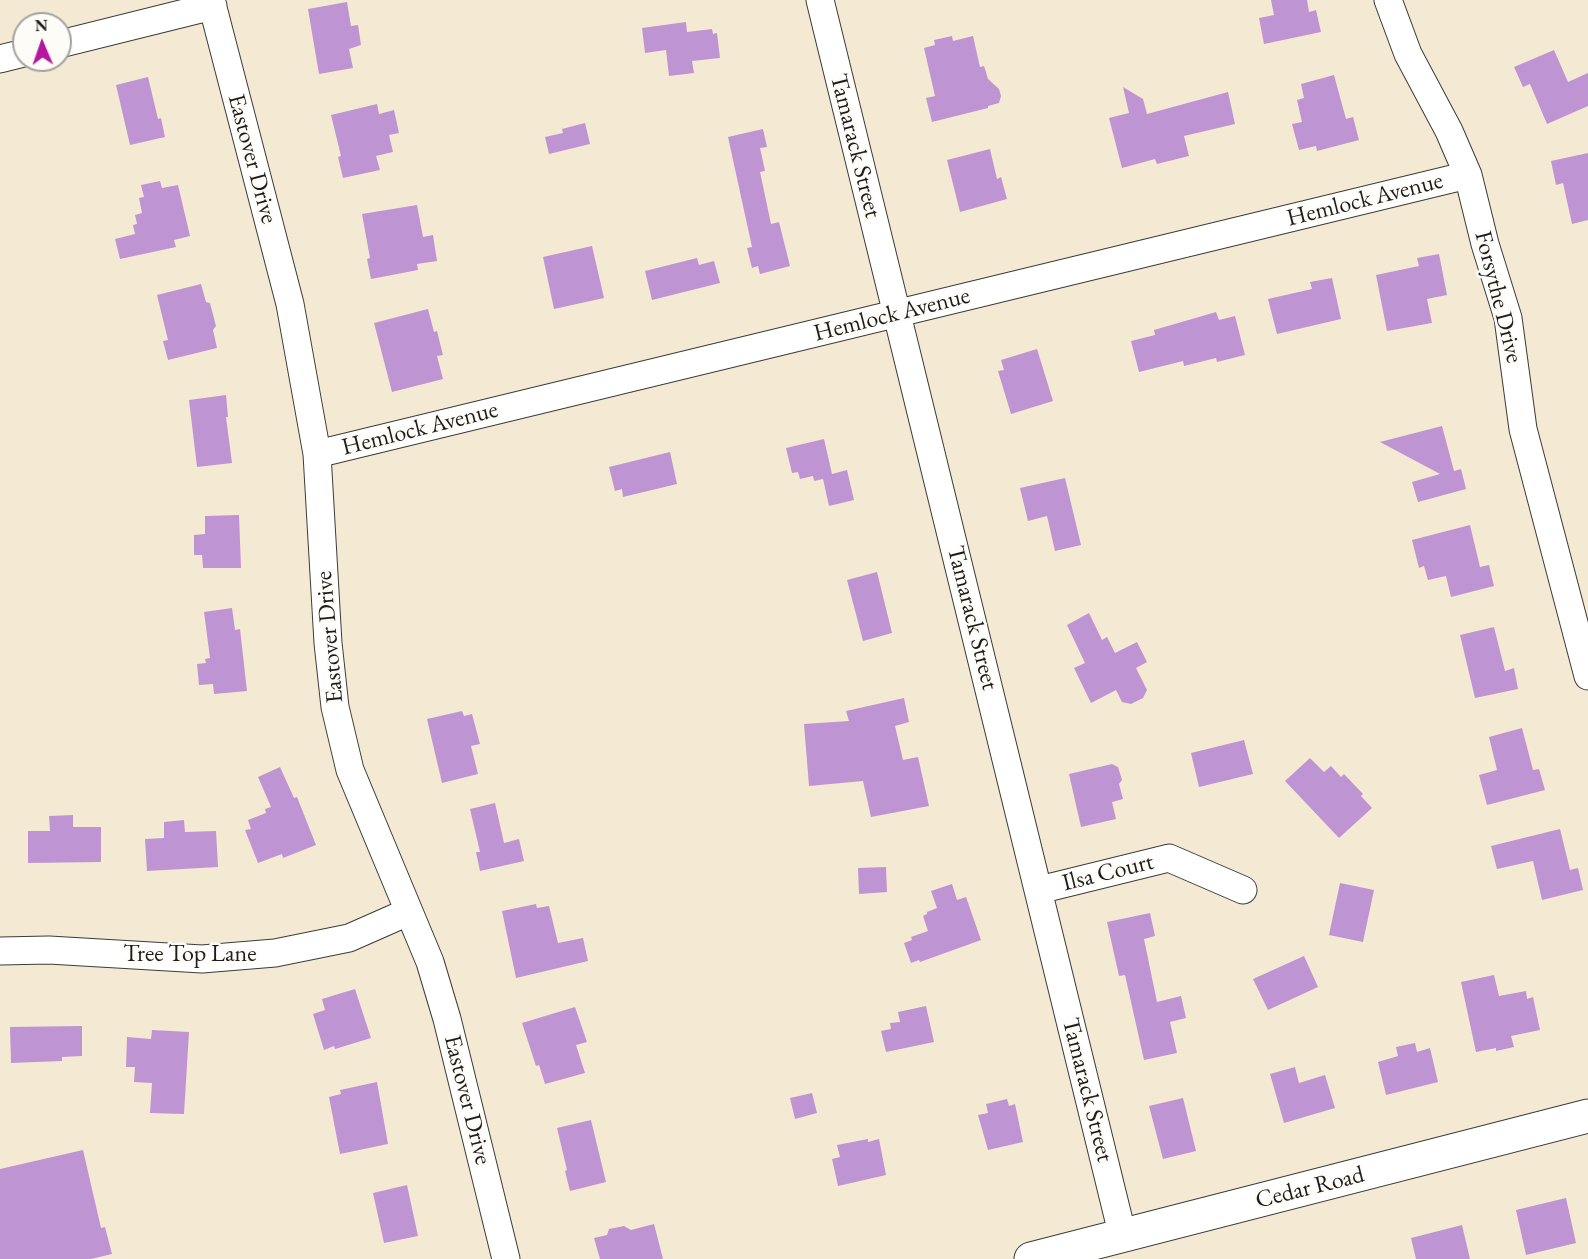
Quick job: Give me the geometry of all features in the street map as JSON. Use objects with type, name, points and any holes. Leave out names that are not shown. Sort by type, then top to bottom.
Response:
[{"type":"street","name":"Tamarack Street","points":[[820,0],[1123,1237]]},
{"type":"street","name":"Forsythe Drive","points":[[1388,0],[1408,54],[1449,131],[1468,175],[1485,244],[1508,318],[1523,429],[1588,676]]},
{"type":"street","points":[[72,41],[212,3]]},
{"type":"street","name":"Eastover Drive","points":[[212,3],[290,304],[317,454],[328,643],[335,707],[350,770],[430,962],[447,1019],[506,1259]]},
{"type":"street","name":"Hemlock Avenue","points":[[317,454],[1468,175]]},
{"type":"street","name":"Ilsa Court","points":[[1039,890],[1169,858],[1243,891]]},
{"type":"street","name":"Tree Top Lane","points":[[0,951],[49,950],[202,959],[274,953],[349,938],[408,912]]},
{"type":"street","name":"Cedar Road","points":[[1031,1259],[1588,1116]]},
{"type":"building","points":[[1271,0],[1307,0],[1309,12],[1316,10],[1321,32],[1264,44],[1259,18],[1274,15]]},
{"type":"building","points":[[347,2],[351,26],[358,25],[361,45],[349,49],[353,68],[319,74],[308,9]]},
{"type":"building","points":[[686,22],[687,32],[712,29],[713,34],[717,33],[720,58],[692,61],[694,73],[669,76],[666,50],[645,53],[642,28]]},
{"type":"building","points":[[952,36],[953,41],[973,36],[980,67],[984,66],[988,79],[999,89],[1001,96],[999,103],[988,106],[988,108],[932,122],[926,98],[935,96],[924,48],[935,45],[934,40]]},
{"type":"building","points":[[1554,50],[1568,82],[1588,73],[1588,106],[1547,124],[1530,84],[1523,87],[1514,67]]},
{"type":"building","points":[[1334,75],[1346,119],[1353,117],[1359,140],[1317,151],[1316,146],[1299,150],[1292,124],[1302,122],[1297,100],[1304,98],[1301,84]]},
{"type":"building","points":[[148,77],[158,119],[161,118],[165,137],[130,145],[116,85]]},
{"type":"building","points":[[1123,87],[1143,99],[1147,114],[1228,92],[1235,124],[1184,136],[1189,156],[1157,164],[1155,159],[1122,168],[1109,118],[1129,113]]},
{"type":"building","points":[[377,104],[379,114],[394,110],[399,133],[389,135],[393,152],[376,156],[380,170],[343,178],[338,157],[341,156],[331,115]]},
{"type":"building","points":[[585,123],[590,144],[549,154],[545,137],[563,133],[562,129]]},
{"type":"building","points":[[763,129],[767,147],[760,148],[765,171],[760,172],[771,224],[779,222],[790,266],[760,274],[758,266],[752,268],[747,248],[752,247],[728,137]]},
{"type":"building","points":[[990,149],[997,179],[1001,177],[1007,199],[960,212],[947,160]]},
{"type":"building","points":[[1588,153],[1588,220],[1572,224],[1563,183],[1556,185],[1551,161]]},
{"type":"building","points":[[160,181],[162,188],[178,185],[190,236],[174,240],[176,247],[120,259],[115,239],[135,234],[133,225],[137,224],[135,215],[142,213],[139,198],[144,197],[141,185]]},
{"type":"building","points":[[417,205],[423,237],[433,235],[437,261],[417,264],[418,270],[371,279],[367,259],[370,258],[362,214]]},
{"type":"building","points":[[592,246],[604,298],[554,309],[543,257]]},
{"type":"building","points":[[1439,254],[1447,295],[1427,299],[1432,323],[1387,331],[1376,275],[1419,266],[1417,258]]},
{"type":"building","points":[[697,258],[699,265],[714,261],[720,283],[652,300],[645,271]]},
{"type":"building","points":[[1332,278],[1341,319],[1277,334],[1268,299],[1312,289],[1310,282]]},
{"type":"building","points":[[201,284],[206,302],[210,303],[216,326],[213,330],[217,348],[168,360],[163,341],[168,340],[157,295]]},
{"type":"building","points":[[428,309],[443,355],[437,356],[443,379],[392,392],[374,323]]},
{"type":"building","points":[[1216,312],[1219,320],[1235,316],[1245,355],[1217,362],[1216,358],[1184,366],[1183,361],[1139,372],[1131,341],[1155,335],[1154,330]]},
{"type":"building","points":[[1037,349],[1053,401],[1011,414],[998,371],[1004,370],[1001,360]]},
{"type":"building","points":[[226,395],[228,417],[226,417],[232,463],[197,467],[189,400]]},
{"type":"building","points":[[1442,426],[1454,471],[1461,469],[1466,489],[1418,502],[1412,482],[1440,474],[1380,442]]},
{"type":"building","points":[[824,439],[832,474],[847,470],[854,500],[829,506],[823,479],[814,481],[813,476],[800,479],[798,472],[792,473],[786,448]]},
{"type":"building","points":[[670,452],[677,484],[623,497],[622,489],[615,491],[609,467]]},
{"type":"building","points":[[1065,478],[1081,545],[1055,551],[1047,516],[1028,521],[1020,488]]},
{"type":"building","points":[[239,515],[241,568],[203,568],[202,555],[194,555],[194,535],[205,534],[205,516]]},
{"type":"building","points":[[1470,525],[1480,567],[1489,565],[1494,586],[1451,597],[1446,576],[1428,580],[1424,566],[1419,568],[1412,540]]},
{"type":"building","points":[[877,572],[892,633],[863,641],[847,580]]},
{"type":"building","points":[[232,608],[235,630],[240,629],[247,691],[214,694],[213,684],[199,685],[197,664],[206,663],[205,659],[210,658],[204,612]]},
{"type":"building","points":[[1089,613],[1102,640],[1107,637],[1115,653],[1137,642],[1147,662],[1136,668],[1147,690],[1143,698],[1131,704],[1122,702],[1116,690],[1091,703],[1074,668],[1085,663],[1067,625]]},
{"type":"building","points":[[1494,627],[1505,671],[1514,668],[1518,689],[1475,698],[1460,635]]},
{"type":"building","points":[[904,698],[909,722],[895,726],[903,760],[918,757],[929,806],[871,817],[863,781],[809,786],[804,724],[849,721],[846,711]]},
{"type":"building","points":[[462,711],[464,716],[472,714],[480,744],[471,746],[478,774],[442,783],[427,719]]},
{"type":"building","points":[[1522,728],[1533,770],[1539,769],[1545,790],[1487,805],[1479,775],[1497,770],[1489,737]]},
{"type":"building","points":[[1244,740],[1253,774],[1199,787],[1191,753]]},
{"type":"building","points":[[1310,758],[1324,772],[1331,766],[1341,777],[1344,774],[1363,794],[1361,796],[1372,808],[1339,838],[1285,781]]},
{"type":"building","points":[[1112,764],[1118,767],[1122,780],[1119,784],[1123,799],[1112,802],[1116,819],[1081,827],[1069,774]]},
{"type":"building","points":[[280,767],[294,798],[297,797],[316,845],[283,858],[282,854],[258,863],[245,830],[251,829],[248,820],[266,813],[265,809],[271,807],[258,777]]},
{"type":"building","points":[[495,803],[504,843],[519,839],[524,861],[480,871],[476,852],[480,852],[470,809]]},
{"type":"building","points":[[73,815],[73,827],[101,827],[101,862],[28,863],[28,831],[50,831],[49,816]]},
{"type":"building","points":[[184,820],[185,832],[216,831],[218,867],[147,871],[145,839],[164,838],[164,822]]},
{"type":"building","points":[[1560,829],[1570,870],[1578,868],[1583,890],[1542,900],[1533,861],[1497,869],[1491,846]]},
{"type":"building","points":[[886,867],[887,892],[859,894],[858,868]]},
{"type":"building","points":[[1340,883],[1374,890],[1363,942],[1329,935]]},
{"type":"building","points":[[952,884],[957,900],[966,897],[981,940],[920,962],[919,960],[911,963],[904,943],[912,940],[911,937],[928,931],[923,916],[937,908],[931,891]]},
{"type":"building","points":[[536,904],[537,908],[549,906],[558,943],[583,938],[588,961],[516,978],[502,911]]},
{"type":"building","points":[[1150,913],[1155,936],[1144,939],[1157,1002],[1181,996],[1186,1018],[1170,1022],[1177,1053],[1144,1060],[1125,975],[1119,976],[1107,922]]},
{"type":"building","points":[[1304,956],[1318,987],[1268,1010],[1253,979]]},
{"type":"building","points":[[1494,975],[1499,996],[1526,991],[1527,999],[1533,997],[1540,1030],[1511,1036],[1514,1047],[1476,1052],[1461,982]]},
{"type":"building","points":[[355,989],[371,1038],[324,1050],[313,1014],[325,1010],[322,999]]},
{"type":"building","points":[[926,1006],[934,1042],[886,1052],[881,1031],[891,1029],[890,1023],[900,1022],[898,1012]]},
{"type":"building","points":[[575,1007],[587,1042],[576,1045],[585,1073],[545,1084],[539,1065],[536,1066],[522,1023]]},
{"type":"building","points":[[82,1026],[82,1056],[62,1057],[62,1061],[11,1063],[10,1027]]},
{"type":"building","points":[[152,1030],[189,1032],[184,1114],[150,1113],[152,1083],[134,1082],[135,1067],[126,1067],[127,1037],[151,1039]]},
{"type":"building","points":[[1415,1043],[1417,1052],[1430,1048],[1438,1082],[1386,1095],[1378,1062],[1398,1056],[1396,1047]]},
{"type":"building","points":[[1295,1067],[1299,1083],[1325,1075],[1335,1108],[1284,1123],[1270,1074]]},
{"type":"building","points":[[377,1082],[388,1144],[340,1154],[329,1097],[341,1094],[340,1090]]},
{"type":"building","points":[[812,1093],[817,1113],[795,1119],[790,1098]]},
{"type":"building","points":[[1183,1098],[1196,1151],[1163,1159],[1149,1106]]},
{"type":"building","points":[[1007,1099],[1009,1106],[1015,1104],[1023,1142],[988,1150],[978,1115],[988,1113],[986,1104]]},
{"type":"building","points":[[591,1120],[606,1182],[570,1191],[557,1128]]},
{"type":"building","points":[[868,1139],[868,1142],[879,1139],[886,1175],[838,1186],[832,1159],[840,1157],[837,1145]]},
{"type":"building","points":[[83,1150],[101,1228],[105,1227],[112,1254],[91,1259],[0,1259],[0,1169]]},
{"type":"building","points":[[407,1185],[418,1236],[384,1243],[373,1193]]},
{"type":"building","points":[[1566,1198],[1576,1243],[1526,1255],[1516,1210]]},
{"type":"building","points":[[654,1224],[663,1259],[600,1259],[594,1238],[607,1235],[609,1229],[624,1226],[631,1230]]},
{"type":"building","points":[[1462,1225],[1470,1259],[1416,1259],[1411,1238]]}]
